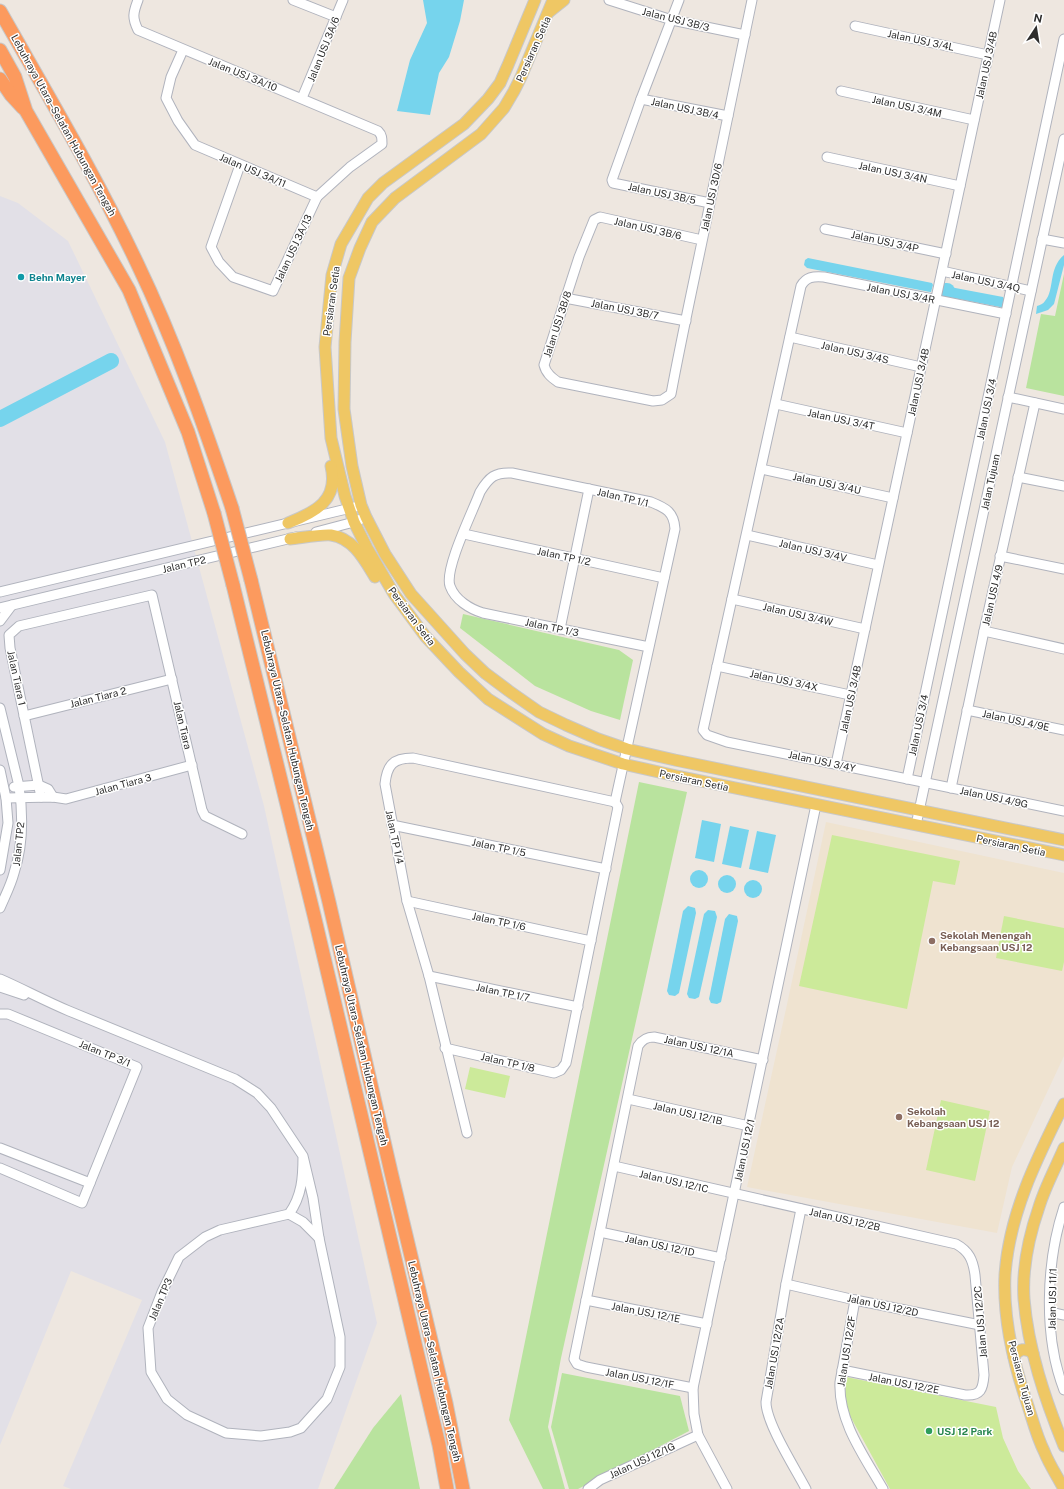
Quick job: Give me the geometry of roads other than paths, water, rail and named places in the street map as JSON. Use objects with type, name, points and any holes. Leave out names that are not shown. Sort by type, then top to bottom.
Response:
[{"type":"highway","name":"Lebuhraya Utara–Selatan Hubungan Tengah","points":[[0,11],[90,168],[138,263],[182,367],[232,508],[251,580],[327,894],[392,1180],[444,1395],[463,1489]]},
{"type":"highway","name":"Lebuhraya Utara–Selatan Hubungan Tengah","points":[[0,50],[15,76],[26,111],[129,290],[188,432],[214,513],[318,930],[439,1445],[447,1489]]},
{"type":"highway","points":[[0,79],[11,95],[26,111]]},
{"type":"main road","name":"Persiaran Setia","points":[[535,0],[500,83],[488,99],[464,124],[383,182],[368,198],[340,244],[332,275],[324,347],[331,438],[345,496],[354,522],[367,548],[394,594],[425,636],[470,683],[488,699],[543,734],[569,746],[623,764],[1064,856]]},
{"type":"main road","name":"Persiaran Setia","points":[[553,0],[521,77],[504,108],[481,134],[395,198],[372,222],[360,248],[349,278],[345,342],[344,408],[352,466],[361,505],[385,554],[410,594],[465,654],[485,673],[539,712],[598,740],[627,749],[675,760],[1064,840]]},
{"type":"main road","points":[[549,12],[564,0]]},
{"type":"main road","points":[[288,523],[321,507],[330,492],[333,476],[328,452],[322,405],[321,378],[324,347]]},
{"type":"main road","points":[[290,539],[330,535],[346,540],[357,550],[399,611],[425,636]]},
{"type":"main road","points":[[812,788],[816,794],[816,805]]},
{"type":"main road","name":"Persiaran Tujuan","points":[[1064,1104],[1048,1136],[1021,1199],[1009,1249],[1005,1275],[1007,1313],[1014,1356],[1044,1452],[1064,1488]]},
{"type":"main road","name":"Persiaran Tujuan","points":[[1064,1148],[1039,1206],[1027,1253],[1024,1276],[1024,1299],[1033,1352],[1051,1411],[1064,1446]]},
{"type":"main road","points":[[1014,1356],[1021,1349],[1033,1352]]},
{"type":"street","name":"Jalan USJ 3A/10","points":[[138,0],[133,20],[138,30],[378,131],[381,135],[382,144],[350,167],[317,197]]},
{"type":"street","points":[[294,0],[336,17]]},
{"type":"street","name":"Jalan USJ 3A/6","points":[[302,98],[343,0]]},
{"type":"street","name":"Jalan USJ 3B/3","points":[[609,0],[672,20],[745,35]]},
{"type":"street","points":[[641,99],[679,0]]},
{"type":"street","name":"Jalan USJ 3D/6","points":[[670,394],[752,0]]},
{"type":"street","name":"Jalan USJ 3/4B","points":[[836,764],[1000,0]]},
{"type":"street","name":"Jalan USJ 3/4L","points":[[855,26],[988,55]]},
{"type":"street","name":"Jalan USJ 3/4","points":[[907,778],[1064,38]]},
{"type":"street","name":"Jalan USJ 3A/11","points":[[183,50],[171,77],[166,98],[178,121],[195,145],[317,197]]},
{"type":"street","name":"Jalan USJ 3/4M","points":[[841,91],[974,120]]},
{"type":"street","name":"Jalan USJ 3B/4","points":[[641,99],[728,116]]},
{"type":"street","name":"Jalan USJ 3B/5","points":[[641,99],[612,176],[614,183],[710,203]]},
{"type":"street","name":"Jalan Tujuan","points":[[916,825],[1064,139]]},
{"type":"street","name":"Jalan USJ 3/4N","points":[[827,157],[960,186]]},
{"type":"street","name":"Jalan USJ 3A/13","points":[[240,165],[211,247],[219,262],[233,277],[273,291],[317,197]]},
{"type":"street","name":"Jalan USJ 3B/6","points":[[594,220],[600,217],[702,240]]},
{"type":"street","name":"Jalan USJ 3B/8","points":[[594,220],[565,298],[544,365],[545,370],[558,382],[653,401],[662,400],[670,394]]},
{"type":"street","name":"Jalan USJ 3/4P","points":[[825,229],[946,254]]},
{"type":"street","points":[[1042,239],[1064,244]]},
{"type":"street","name":"Jalan USJ 3/4Q","points":[[942,271],[1031,291]]},
{"type":"street","name":"Jalan USJ 3/4R","points":[[790,337],[801,286],[804,280],[816,276],[1006,314]]},
{"type":"street","name":"Jalan USJ 3B/7","points":[[565,298],[686,321]]},
{"type":"street","points":[[717,666],[790,337]]},
{"type":"street","name":"Jalan USJ 3/4S","points":[[790,337],[921,367]]},
{"type":"street","points":[[1008,397],[1064,409]]},
{"type":"street","name":"Jalan USJ 4/9","points":[[951,788],[1000,556],[1035,403]]},
{"type":"street","name":"Jalan USJ 3/4T","points":[[776,404],[907,433]]},
{"type":"street","name":"Jalan USJ 3/4U","points":[[761,469],[893,498]]},
{"type":"street","name":"Jalan TP 1/1","points":[[459,598],[450,587],[450,571],[480,492],[485,484],[496,474],[503,472],[512,473],[651,502],[670,512],[675,520],[675,529],[623,764]]},
{"type":"street","points":[[1018,476],[1064,486]]},
{"type":"street","points":[[560,629],[590,489]]},
{"type":"street","name":"Jalan TP2","points":[[0,592],[361,505]]},
{"type":"street","name":"Jalan TP2","points":[[0,608],[290,539],[354,522],[366,517]]},
{"type":"street","name":"Jalan TP 1/2","points":[[464,534],[664,578]]},
{"type":"street","name":"Jalan USJ 3/4V","points":[[747,535],[878,565]]},
{"type":"street","points":[[1000,556],[1064,569]]},
{"type":"street","name":"Jalan Tiara","points":[[152,595],[202,810],[205,816],[242,834]]},
{"type":"street","name":"Jalan Tiara 1","points":[[41,797],[10,648],[10,635],[18,626],[152,595]]},
{"type":"street","name":"Jalan TP 1/3","points":[[459,598],[474,611],[649,647]]},
{"type":"street","name":"Jalan USJ 3/4W","points":[[732,599],[865,629]]},
{"type":"street","points":[[0,620],[12,606]]},
{"type":"street","points":[[984,631],[1064,649]]},
{"type":"street","name":"Jalan USJ 3/4Y","points":[[717,666],[703,730],[707,735],[719,739],[925,782]]},
{"type":"street","name":"Jalan USJ 3/4X","points":[[717,666],[850,695]]},
{"type":"street","name":"Jalan Tiara 2","points":[[24,716],[172,679]]},
{"type":"street","name":"Jalan TP2","points":[[0,708],[21,797],[21,830],[19,848],[14,873],[0,908]]},
{"type":"street","name":"Jalan USJ 4/9E","points":[[967,710],[1064,730]]},
{"type":"street","name":"Jalan TP 1/4","points":[[467,1133],[445,1048],[429,976],[408,901],[385,784],[389,766],[404,758],[422,760],[615,802]]},
{"type":"street","points":[[578,1007],[618,807],[615,802],[623,764]]},
{"type":"street","name":"Jalan Tiara 3","points":[[6,798],[53,797],[66,799],[192,765]]},
{"type":"street","name":"Jalan TP2","points":[[0,770],[5,788],[8,823],[0,870]]},
{"type":"street","name":"Jalan USJ 4/9G","points":[[925,782],[1064,811]]},
{"type":"street","points":[[5,788],[39,785],[48,789],[53,797]]},
{"type":"street","name":"Jalan USJ 12/1","points":[[727,1489],[698,1435],[694,1414],[693,1388],[816,805]]},
{"type":"street","name":"Jalan TP 1/5","points":[[392,825],[606,869]]},
{"type":"street","name":"Jalan TP 1/6","points":[[408,901],[591,942]]},
{"type":"street","points":[[0,975],[5,988]]},
{"type":"street","name":"Jalan TP 1/7","points":[[429,976],[578,1007]]},
{"type":"street","name":"Jalan TP3","points":[[0,979],[5,988],[44,1001],[235,1079],[257,1093],[271,1108],[303,1156],[313,1198],[319,1238],[340,1337],[340,1367],[327,1399],[301,1428],[290,1432],[260,1436],[226,1433],[187,1415],[167,1399],[151,1372],[148,1328],[162,1292],[179,1257],[205,1237],[220,1230],[289,1214]]},
{"type":"street","name":"Jalan TP 1/8","points":[[445,1048],[554,1073],[561,1070],[566,1064],[578,1007]]},
{"type":"street","name":"Jalan TP 3/1","points":[[0,1014],[8,1014],[137,1067],[90,1183]]},
{"type":"street","name":"Jalan USJ 12/1A","points":[[628,1099],[638,1046],[648,1037],[762,1060]]},
{"type":"street","points":[[586,1300],[628,1099]]},
{"type":"street","name":"Jalan USJ 12/1B","points":[[628,1099],[748,1126]]},
{"type":"street","points":[[0,1148],[90,1183],[82,1203],[0,1168]]},
{"type":"street","points":[[303,1156],[303,1180],[296,1205],[289,1214],[303,1222],[319,1238]]},
{"type":"street","name":"Jalan USJ 12/1C","points":[[614,1166],[734,1195]]},
{"type":"street","name":"Jalan USJ 12/2B","points":[[734,1195],[956,1244]]},
{"type":"street","name":"Jalan USJ 11/1","points":[[1064,1207],[1061,1235],[1051,1274],[1050,1312],[1050,1333],[1064,1390]]},
{"type":"street","name":"Jalan USJ 12/2A","points":[[801,1210],[786,1284],[767,1392],[766,1407],[776,1432],[806,1489]]},
{"type":"street","name":"Jalan USJ 12/1D","points":[[600,1232],[721,1258]]},
{"type":"street","name":"Jalan USJ 12/2C","points":[[956,1244],[968,1252],[974,1267],[984,1375],[984,1381],[979,1392],[973,1395],[965,1395]]},
{"type":"street","name":"Jalan USJ 12/2D","points":[[786,1284],[854,1300],[980,1325]]},
{"type":"street","name":"Jalan USJ 12/1E","points":[[586,1300],[707,1324]]},
{"type":"street","name":"Jalan USJ 12/1F","points":[[586,1300],[574,1360],[577,1364],[586,1368],[693,1388]]},
{"type":"street","name":"Jalan USJ 12/2F","points":[[854,1300],[839,1393],[847,1423],[883,1489]]},
{"type":"street","points":[[1050,1312],[1064,1315]]},
{"type":"street","name":"Jalan USJ 12/2E","points":[[842,1370],[965,1395]]},
{"type":"street","name":"Jalan USJ 12/1G","points":[[588,1489],[600,1480],[698,1435]]},
{"type":"water","points":[[423,0],[464,0],[460,21],[449,57],[439,73],[430,115],[397,111],[410,60],[427,23]]},
{"type":"water","points":[[1064,255],[1064,265],[1054,304],[1048,310],[1036,314],[1037,306],[1043,303],[1048,296],[1056,266]]},
{"type":"water","points":[[808,258],[932,283],[933,285],[930,292],[807,268],[804,265],[805,260]]},
{"type":"water","points":[[950,287],[1003,297],[1002,307],[948,297],[946,295],[948,288]]},
{"type":"water","points":[[702,820],[721,824],[714,862],[695,858]]},
{"type":"water","points":[[730,826],[749,830],[741,868],[722,864]]},
{"type":"water","points":[[757,831],[776,835],[768,873],[749,869]]},
{"type":"water","points":[[699,870],[705,873],[708,879],[705,885],[699,888],[693,885],[690,879],[693,873]]},
{"type":"water","points":[[727,875],[731,876],[735,880],[735,888],[731,892],[727,893],[723,892],[719,888],[718,884],[719,880],[723,876]]},
{"type":"water","points":[[753,880],[757,881],[761,885],[761,893],[757,897],[753,898],[749,897],[745,893],[744,889],[745,885],[749,881]]},
{"type":"water","points":[[688,906],[695,908],[696,913],[679,993],[675,996],[669,995],[667,991],[683,911]]},
{"type":"water","points":[[708,910],[715,911],[717,917],[699,997],[695,999],[689,998],[687,994],[704,914]]},
{"type":"water","points":[[729,914],[737,916],[738,921],[721,1002],[717,1004],[711,1003],[709,999],[725,919]]},
{"type":"waterway","points":[[0,419],[111,361]]},
{"type":"place","name":"Behn Mayer","points":[[21,277]]},
{"type":"place","name":"Sekolah Menengah Kebangsaan USJ 12","points":[[932,941]]},
{"type":"place","name":"Sekolah Kebangsaan USJ 12","points":[[899,1117]]},
{"type":"place","name":"USJ 12 Park","points":[[929,1431]]}]
